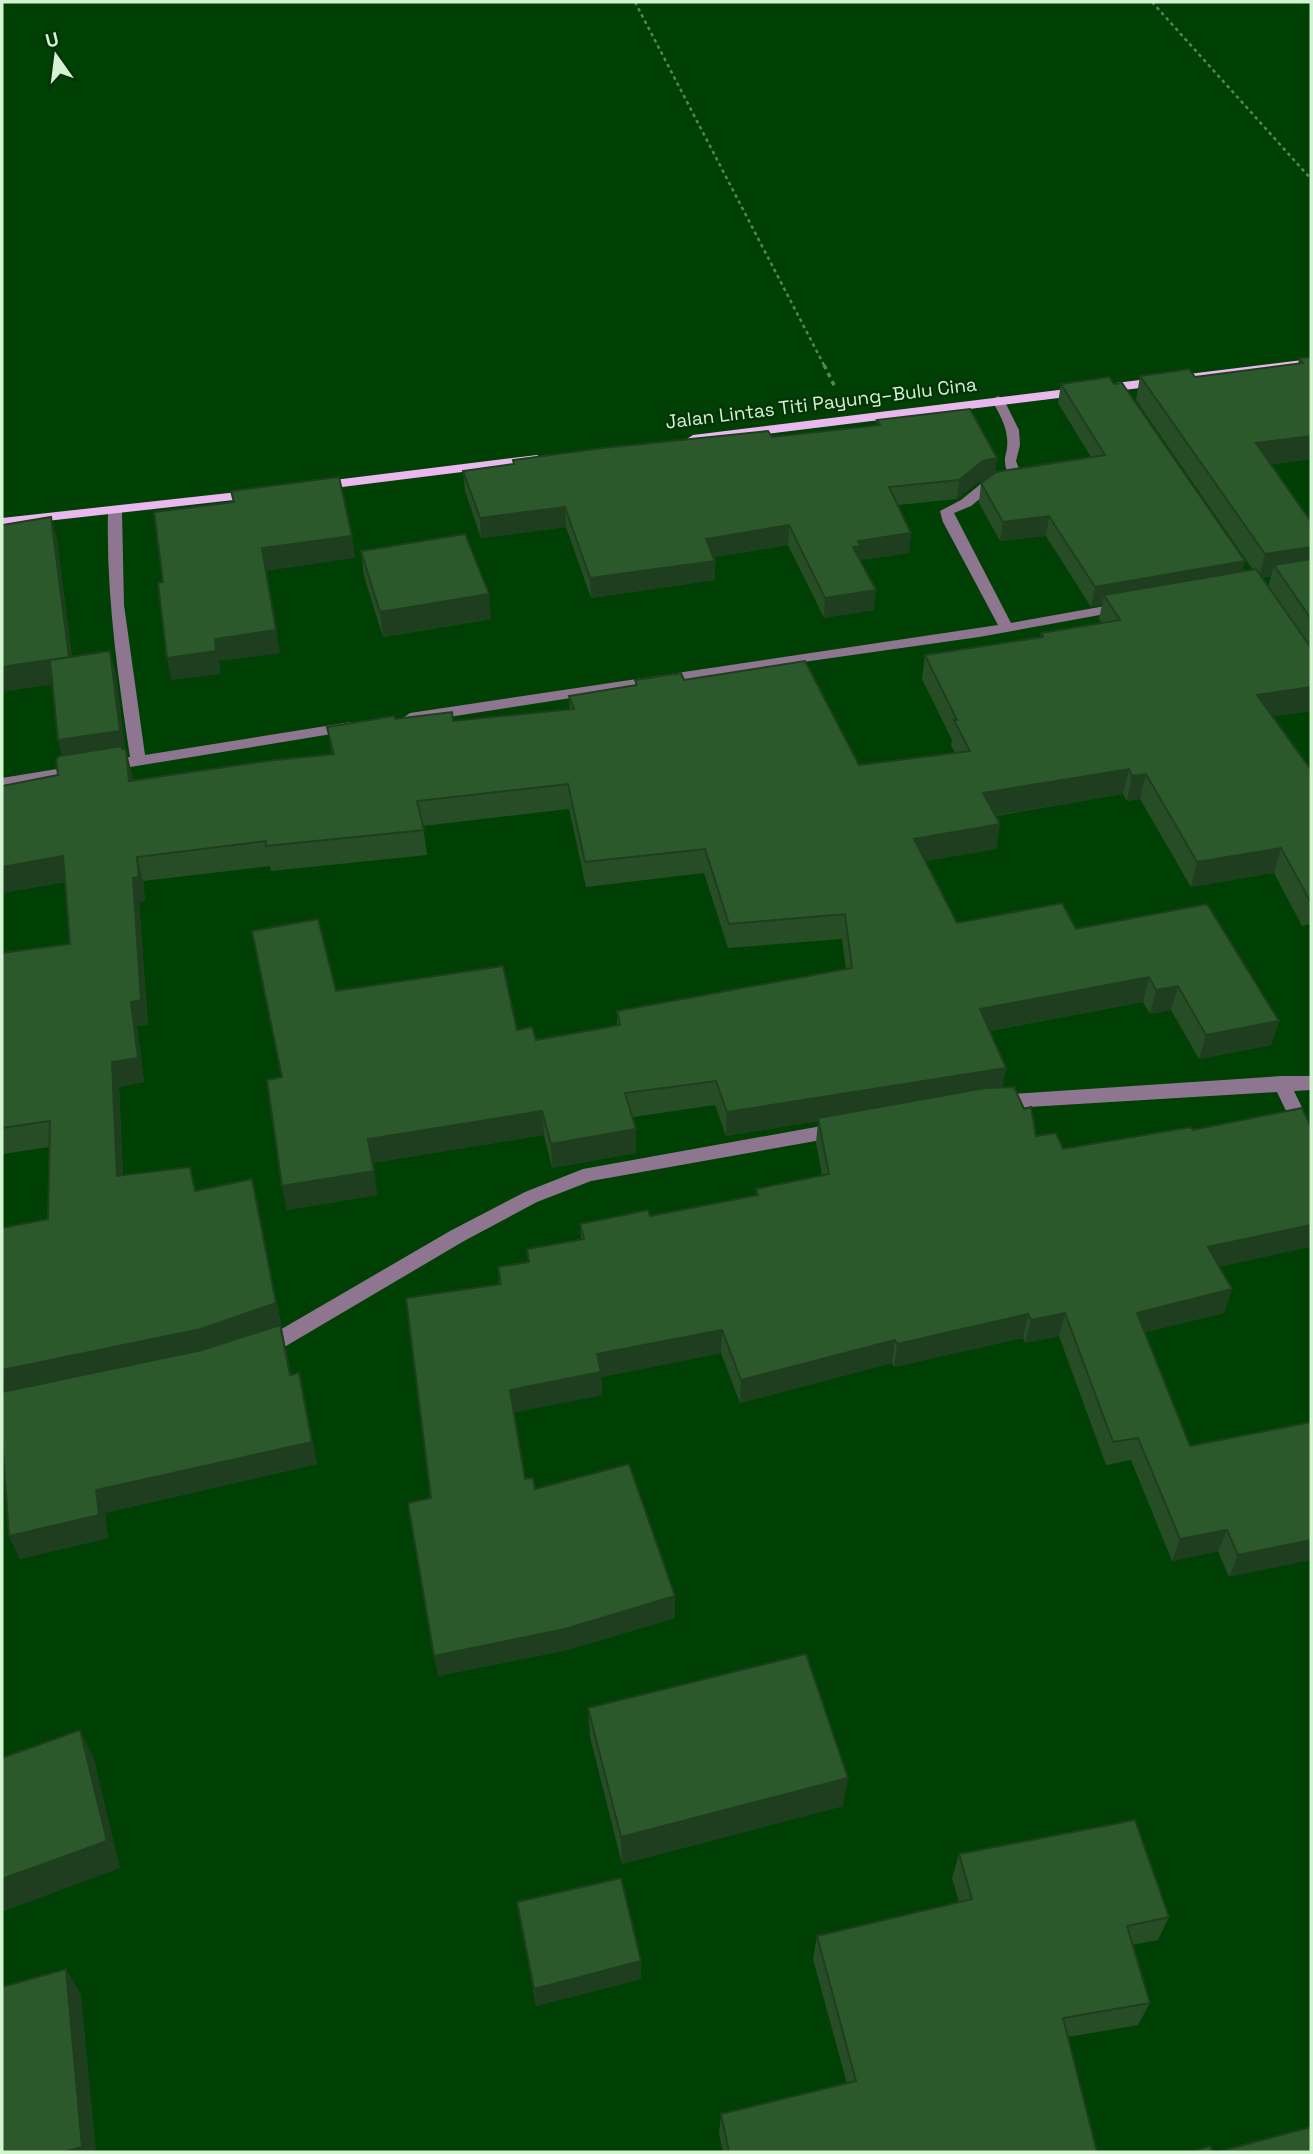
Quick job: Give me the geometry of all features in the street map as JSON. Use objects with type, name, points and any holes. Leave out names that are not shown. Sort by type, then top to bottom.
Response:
[{"type":"main road","name":"Jalan Lintas Titi Payung–Bulu Cina","points":[[674,441],[998,400],[1120,391],[1311,363]]},
{"type":"main road","points":[[306,488],[552,457]]},
{"type":"main road","points":[[2,522],[115,512],[265,493]]},
{"type":"street","points":[[998,400],[1014,432],[1015,449],[1009,461],[1016,479],[987,486],[966,503],[947,511],[950,522],[1007,628]]},
{"type":"street","points":[[115,512],[116,582],[138,761]]},
{"type":"street","points":[[399,720],[1007,628],[1133,605]]},
{"type":"street","points":[[2,783],[372,724]]},
{"type":"street","points":[[1282,1083],[1311,1146]]},
{"type":"street","points":[[980,1103],[1311,1083]]},
{"type":"street","points":[[244,1351],[279,1340],[457,1236],[531,1197],[589,1174],[857,1126]]},
{"type":"path","points":[[635,2],[852,419]]},
{"type":"path","points":[[1152,2],[1311,179]]},
{"type":"building","points":[[1311,357],[1311,436],[1256,443],[1311,522],[1311,547],[1265,554],[1140,376],[1189,369],[1195,377],[1303,363],[1299,358]]},
{"type":"building","points":[[1109,377],[1114,384],[1122,383],[1245,561],[1095,587],[1049,516],[1003,522],[981,483],[996,472],[1105,455],[1061,384]]},
{"type":"building","points":[[970,409],[997,458],[983,461],[959,480],[889,487],[911,533],[858,541],[861,546],[853,547],[876,590],[825,598],[789,525],[706,539],[715,561],[590,578],[565,507],[480,518],[463,471],[514,464],[513,460],[603,448],[768,431],[772,437],[880,425],[877,420]]},
{"type":"building","points":[[339,477],[352,536],[262,548],[276,630],[215,639],[216,651],[167,658],[158,583],[163,582],[154,512],[234,502],[231,491]]},
{"type":"building","points":[[51,517],[69,657],[2,667],[2,525]]},
{"type":"building","points":[[465,534],[489,594],[380,612],[361,551]]},
{"type":"building","points":[[1311,559],[1311,619],[1274,565]]},
{"type":"building","points":[[1256,569],[1311,648],[1311,687],[1257,695],[1311,770],[1311,901],[1281,848],[1197,862],[1146,774],[1132,776],[1129,769],[983,793],[1000,824],[914,839],[957,923],[1062,903],[1076,929],[1207,904],[1279,1021],[1206,1035],[1178,986],[1156,990],[1149,977],[980,1009],[1006,1068],[727,1112],[716,1081],[625,1093],[636,1129],[551,1144],[542,1111],[368,1139],[374,1171],[282,1186],[267,1080],[282,1077],[252,931],[318,919],[336,991],[503,966],[517,1030],[532,1027],[536,1040],[620,1025],[617,1011],[852,968],[845,914],[729,924],[705,849],[585,862],[568,784],[417,801],[424,830],[266,846],[266,841],[137,857],[139,877],[133,878],[141,1000],[131,1002],[138,1058],[112,1062],[117,1176],[190,1167],[195,1191],[252,1179],[276,1303],[201,1329],[2,1370],[2,1228],[48,1219],[50,1121],[2,1128],[2,953],[70,944],[63,856],[2,867],[2,786],[58,775],[56,759],[60,756],[122,746],[122,749],[126,749],[129,781],[334,754],[327,727],[394,716],[395,719],[452,712],[453,721],[574,709],[569,696],[637,685],[635,680],[681,673],[684,680],[805,661],[859,765],[970,751],[925,655],[1043,637],[1041,633],[1120,620],[1104,595]]},
{"type":"building","points":[[110,651],[120,731],[58,740],[50,660]]},
{"type":"building","points":[[1014,1087],[1024,1109],[1031,1107],[1036,1136],[1056,1133],[1063,1149],[1191,1127],[1193,1130],[1302,1108],[1311,1127],[1311,1225],[1208,1247],[1232,1289],[1137,1313],[1190,1446],[1311,1422],[1311,1540],[1238,1555],[1227,1530],[1180,1539],[1138,1438],[1113,1442],[1065,1313],[1031,1320],[1028,1314],[897,1344],[895,1340],[741,1380],[722,1330],[597,1354],[601,1372],[510,1390],[525,1479],[533,1478],[535,1489],[629,1464],[675,1596],[565,1629],[434,1656],[408,1503],[431,1498],[406,1298],[501,1284],[498,1267],[529,1262],[527,1249],[584,1239],[580,1224],[648,1210],[650,1216],[758,1195],[756,1189],[829,1174],[818,1118],[985,1088]]},
{"type":"building","points":[[280,1325],[290,1375],[299,1373],[312,1442],[96,1490],[99,1515],[9,1536],[2,1436],[2,1392],[202,1350]]},
{"type":"building","points":[[806,1654],[848,1778],[621,1837],[588,1708]]},
{"type":"building","points":[[80,1730],[107,1841],[2,1879],[2,1758]]},
{"type":"building","points":[[1135,1820],[1169,1917],[1127,1926],[1150,2003],[1063,2018],[1097,2152],[729,2152],[721,2114],[856,2081],[817,1936],[972,1899],[959,1854]]},
{"type":"building","points":[[621,1878],[641,1961],[534,1989],[517,1902]]},
{"type":"building","points":[[66,1969],[82,2147],[63,2152],[2,2152],[2,1987]]},
{"type":"building","points":[[1311,2127],[1311,2152],[1217,2152]]},
{"type":"building","points":[[1210,2146],[1213,2152],[1191,2152]]}]
